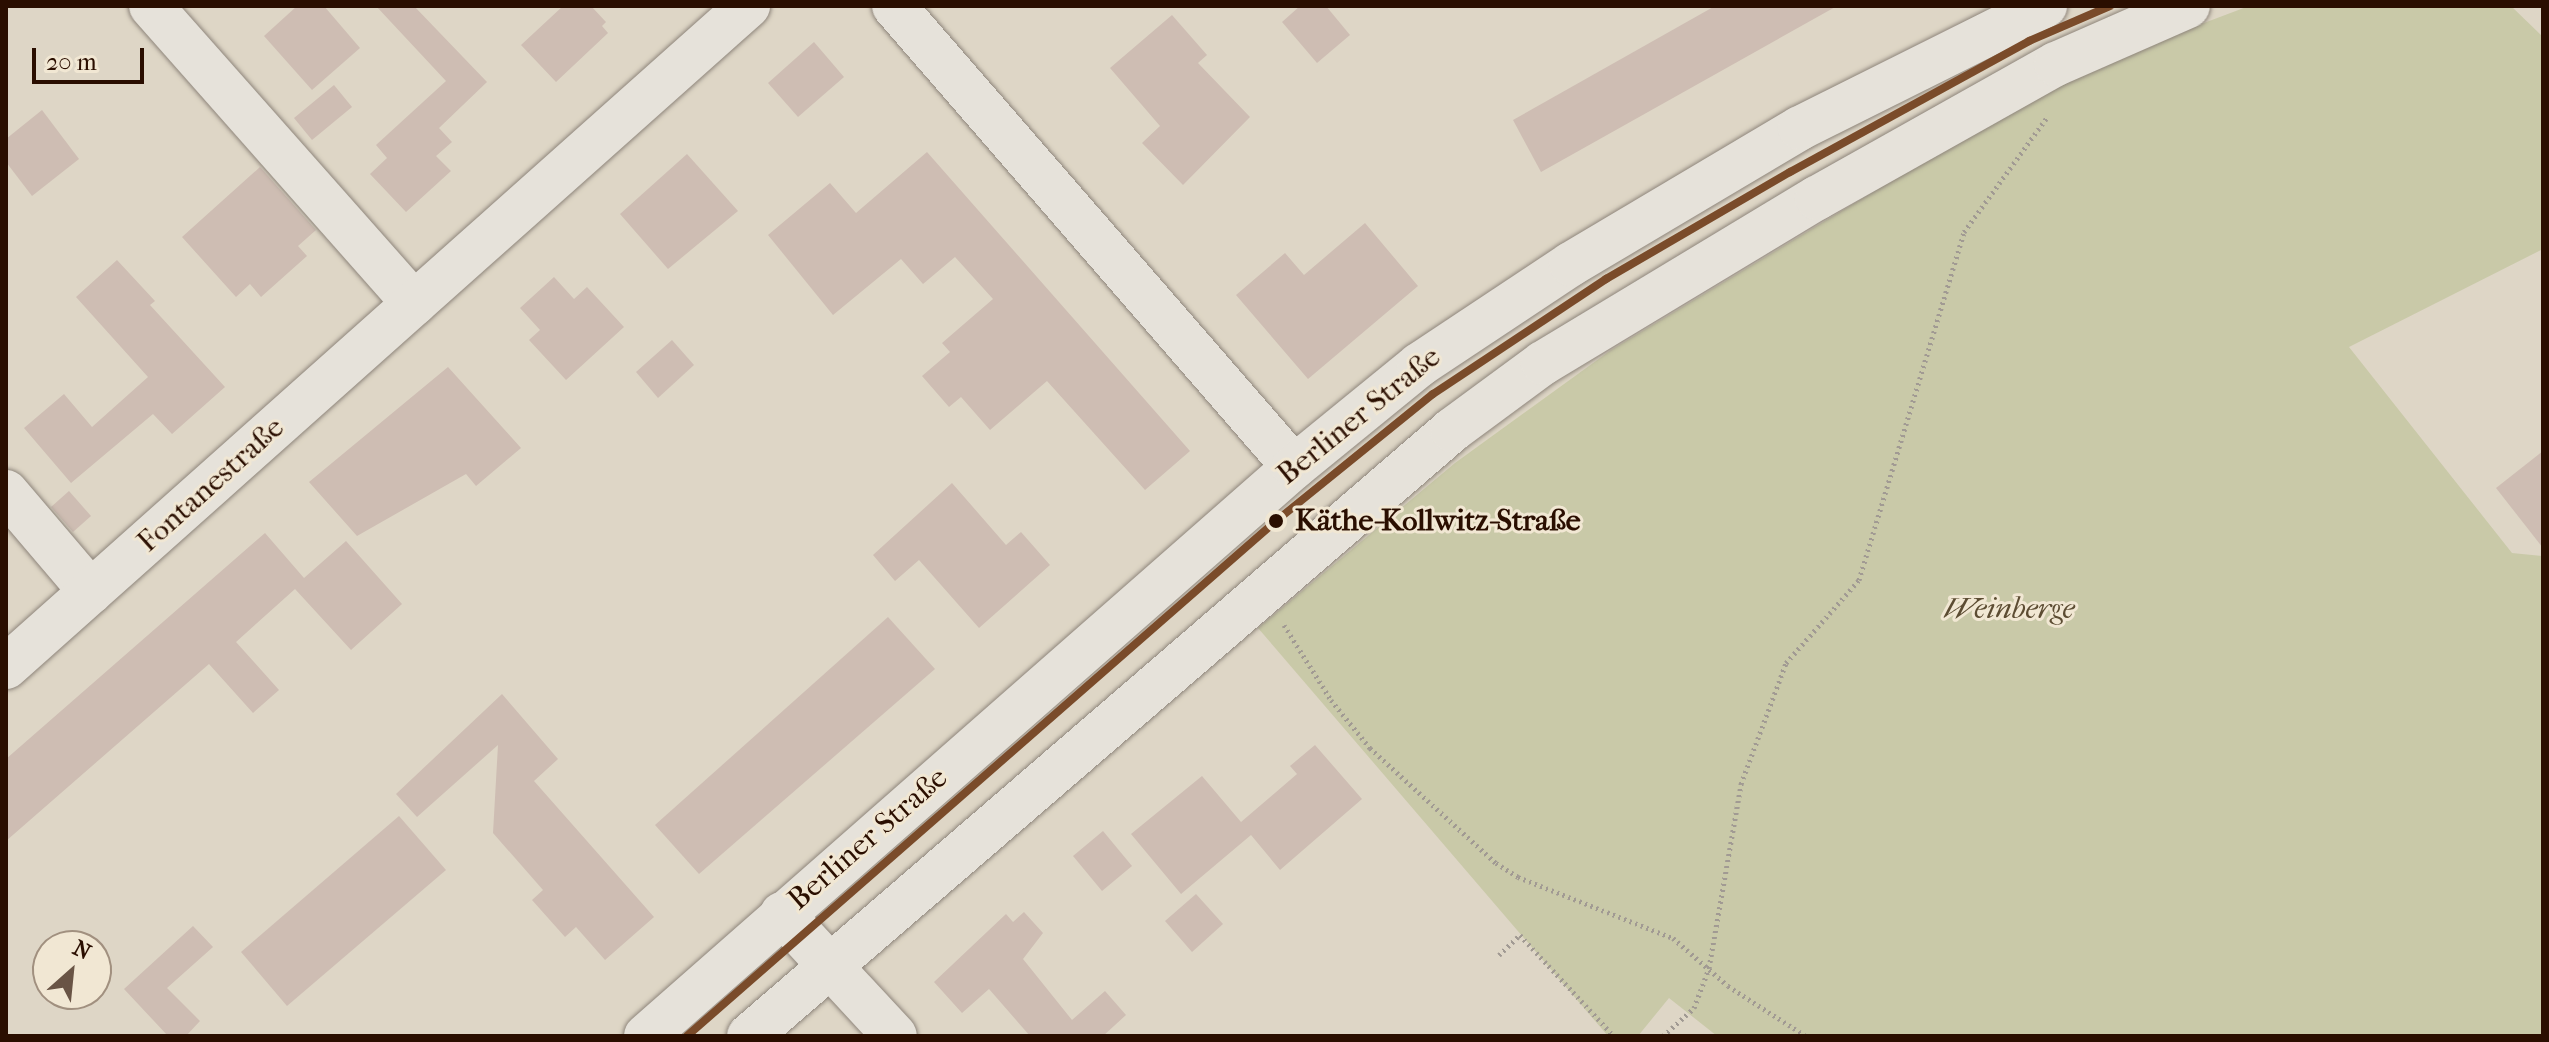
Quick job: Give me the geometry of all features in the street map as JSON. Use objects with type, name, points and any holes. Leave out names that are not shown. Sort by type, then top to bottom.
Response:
[{"type":"street","points":[[151,6],[414,303]]},
{"type":"street","name":"Fontanestraße","points":[[6,667],[748,6]]},
{"type":"street","points":[[894,6],[1294,467]]},
{"type":"street","name":"Berliner Straße","points":[[646,1036],[1294,467],[1419,365],[1571,264],[1800,128],[2045,6]]},
{"type":"street","points":[[749,1036],[827,965],[1452,430],[1543,363],[1817,198],[2056,64],[2188,6]]},
{"type":"street","points":[[6,492],[91,592]]},
{"type":"street","points":[[782,914],[895,1036]]},
{"type":"path","points":[[1663,1036],[1694,1008],[1709,968],[1741,784],[1786,663],[1859,580],[1964,232],[2048,120],[2056,64]]},
{"type":"path","points":[[1263,592],[1331,700],[1370,748],[1496,863],[1546,889],[1673,938],[1709,968],[1806,1036]]},
{"type":"path","points":[[1499,955],[1520,935],[1614,1036]]},
{"type":"green space","name":"Weinberge","points":[[2249,6],[2511,6],[2543,37],[2543,249],[2349,347],[2512,553],[2543,556],[2543,1036],[1717,1036],[1669,998],[1638,1036],[1608,1036],[1258,628],[1455,463],[1611,350],[2069,74]]},
{"type":"building","points":[[297,6],[324,6],[360,48],[312,90],[264,36]]},
{"type":"building","points":[[376,6],[414,6],[487,82],[439,128],[452,142],[436,156],[451,171],[406,212],[370,174],[387,158],[376,145],[446,81]]},
{"type":"building","points":[[563,6],[591,6],[606,22],[602,26],[608,33],[556,82],[521,45]]},
{"type":"building","points":[[1300,6],[1326,6],[1350,35],[1317,63],[1282,22]]},
{"type":"building","points":[[1715,6],[1837,6],[1541,172],[1513,120]]},
{"type":"building","points":[[1172,15],[1207,55],[1198,63],[1250,117],[1183,185],[1142,143],[1160,126],[1110,68]]},
{"type":"building","points":[[814,42],[844,77],[798,117],[768,83]]},
{"type":"building","points":[[334,85],[352,107],[312,140],[294,118]]},
{"type":"building","points":[[42,110],[79,159],[32,196],[6,162],[6,139]]},
{"type":"building","points":[[927,152],[1190,451],[1145,490],[1047,381],[990,430],[961,397],[949,407],[922,376],[950,352],[942,343],[993,299],[955,257],[923,284],[901,259],[833,315],[768,235],[830,183],[856,213]]},
{"type":"building","points":[[687,154],[738,211],[668,269],[620,214]]},
{"type":"building","points":[[260,167],[316,230],[298,246],[307,256],[261,297],[250,284],[236,297],[182,237]]},
{"type":"building","points":[[1365,223],[1418,286],[1308,379],[1236,295],[1285,253],[1304,275]]},
{"type":"building","points":[[117,260],[155,301],[150,305],[225,387],[172,434],[153,414],[71,483],[24,428],[64,394],[92,427],[148,377],[76,297]]},
{"type":"building","points":[[554,277],[574,299],[587,287],[624,327],[566,380],[529,340],[540,330],[520,308]]},
{"type":"building","points":[[672,340],[694,365],[658,398],[636,372]]},
{"type":"building","points":[[448,367],[521,448],[476,486],[466,474],[357,536],[309,482]]},
{"type":"building","points":[[2543,451],[2543,548],[2496,488]]},
{"type":"building","points":[[952,483],[1006,545],[1021,532],[1050,565],[979,628],[919,560],[895,581],[873,555]]},
{"type":"building","points":[[69,491],[91,516],[73,532],[51,507]]},
{"type":"building","points":[[265,533],[304,578],[346,541],[402,604],[351,650],[295,589],[236,642],[279,690],[253,713],[209,664],[6,841],[6,759]]},
{"type":"building","points":[[888,617],[935,669],[699,874],[655,825]]},
{"type":"building","points":[[502,694],[558,759],[534,781],[654,917],[605,960],[576,927],[565,937],[532,900],[543,890],[493,833],[498,745],[417,817],[396,794]]},
{"type":"building","points":[[1315,745],[1362,799],[1280,870],[1251,835],[1181,894],[1131,834],[1202,776],[1241,822],[1297,774],[1290,766]]},
{"type":"building","points":[[399,816],[446,870],[287,1006],[241,952]]},
{"type":"building","points":[[1103,831],[1132,866],[1102,891],[1073,856]]},
{"type":"building","points":[[1196,894],[1223,924],[1192,952],[1165,921]]},
{"type":"building","points":[[1024,912],[1043,933],[1023,959],[1072,1020],[1105,991],[1126,1015],[1103,1036],[1030,1036],[989,989],[962,1013],[934,982],[1006,914],[1013,922]]},
{"type":"building","points":[[193,926],[213,947],[167,988],[200,1021],[186,1036],[168,1036],[124,989]]},
{"type":"transit line","points":[[687,1036],[1276,521],[1433,394],[1606,279],[1790,172],[2029,41],[2110,6]]},
{"type":"place","name":"Käthe-Kollwitz-Straße","points":[[1276,521]]}]
